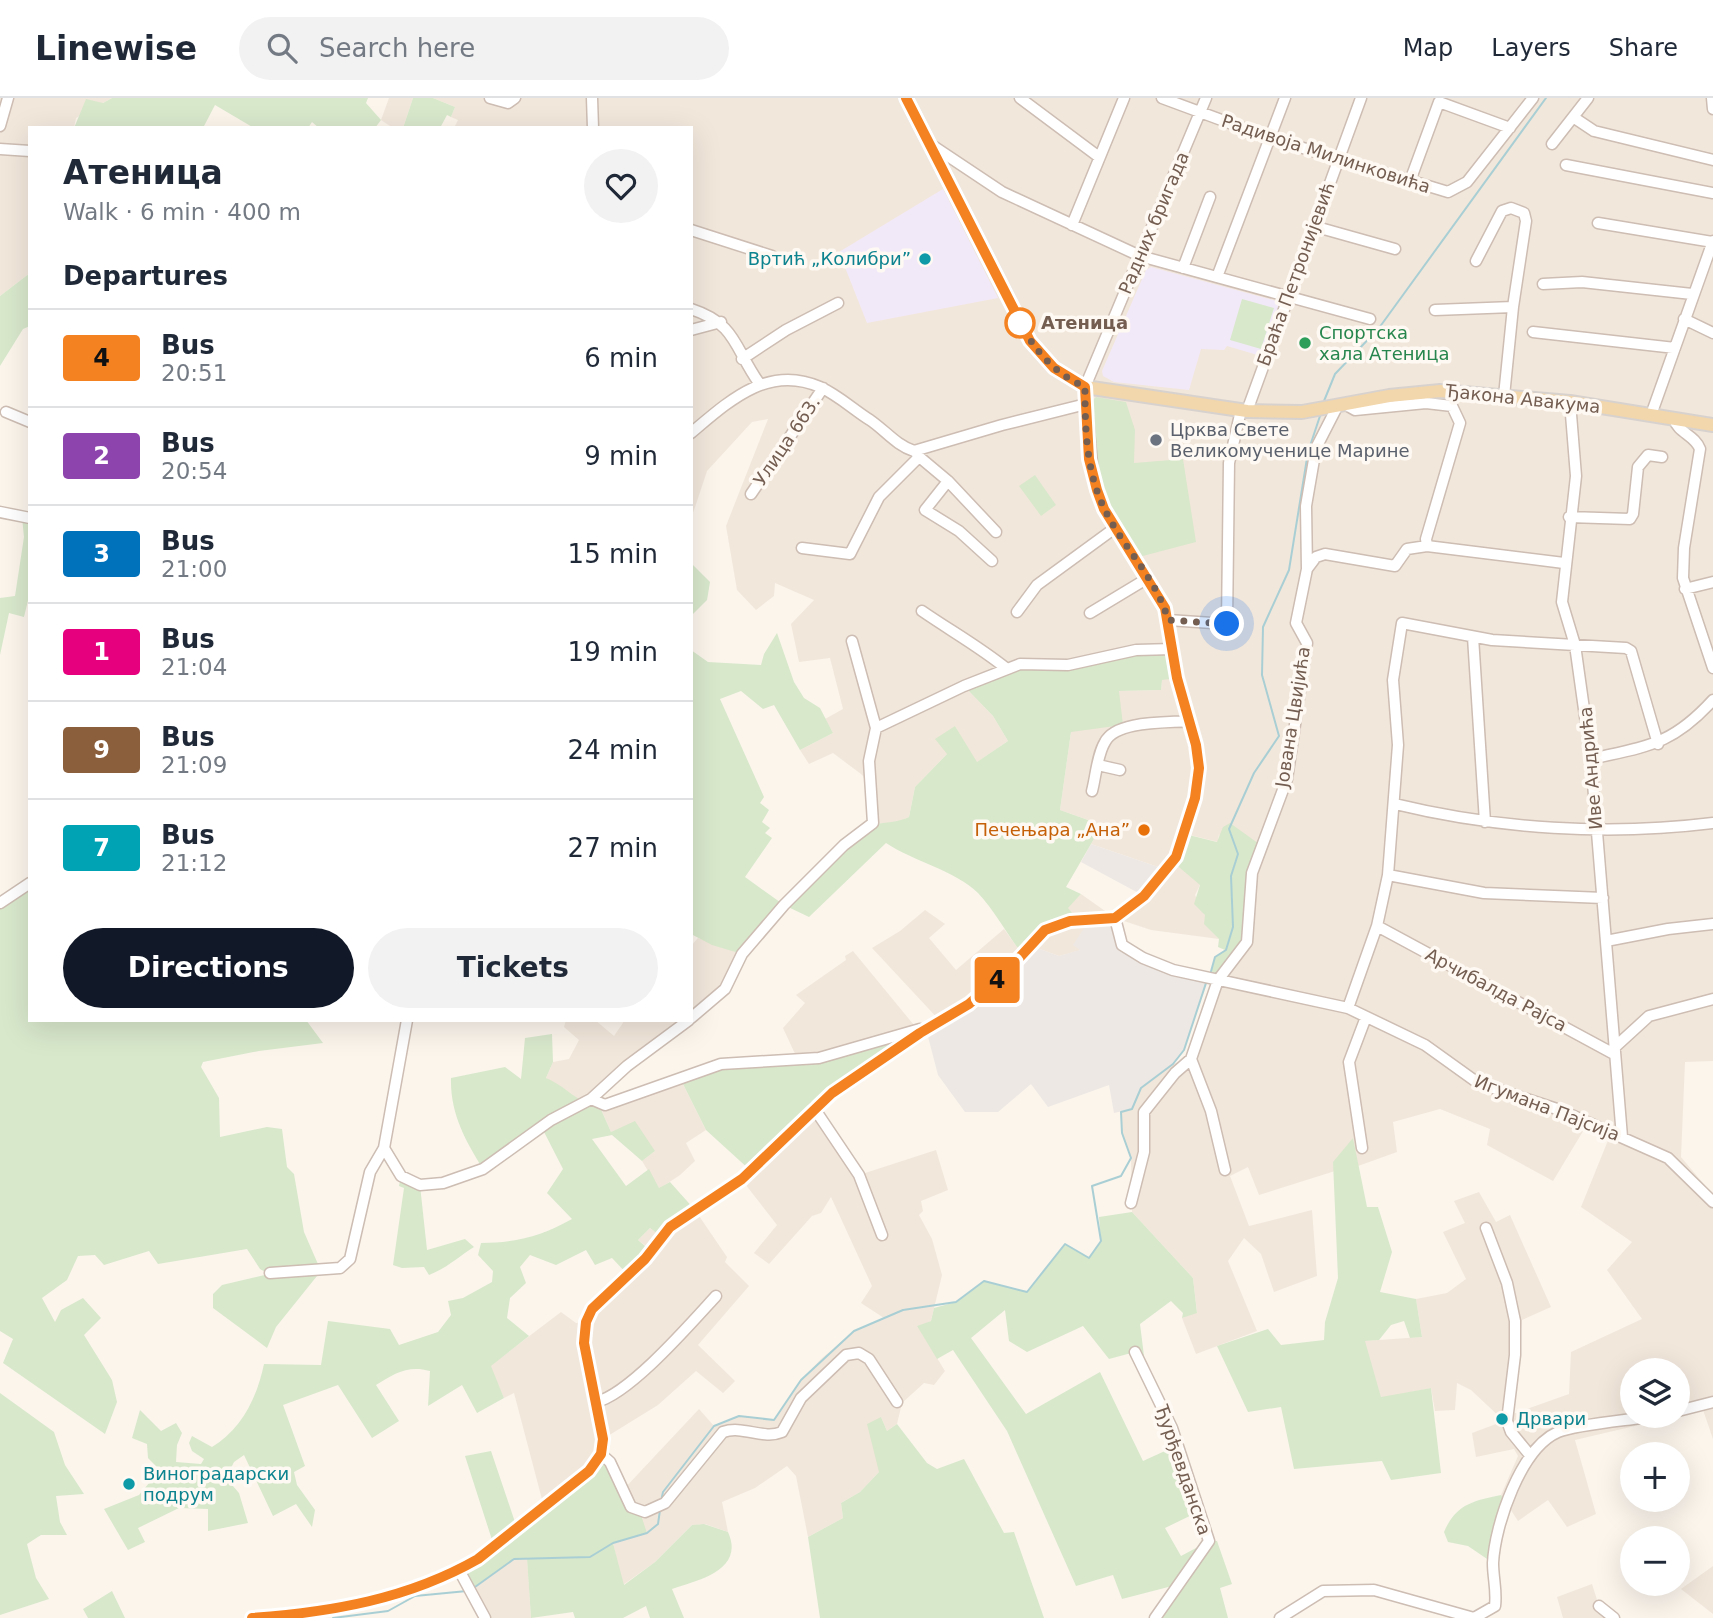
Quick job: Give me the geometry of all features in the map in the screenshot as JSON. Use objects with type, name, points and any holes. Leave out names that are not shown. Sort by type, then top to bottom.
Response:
[{"type":"main road","points":[[905,98],[1030,341],[1054,368],[1085,387]]},
{"type":"main road","name":"Ђакона Авакума","points":[[1085,387],[1244,410],[1313,411],[1411,393],[1440,391],[1570,402],[1713,425]]},
{"type":"street","points":[[0,126],[8,98]]},
{"type":"street","points":[[490,98],[508,103],[515,98]]},
{"type":"street","points":[[592,98],[593,126]]},
{"type":"street","points":[[1020,98],[1099,157]]},
{"type":"street","points":[[1072,225],[1124,98]]},
{"type":"street","name":"Радивоја Милинковића","points":[[1162,98],[1270,138],[1448,192],[1461,188],[1533,98]]},
{"type":"street","name":"Радних бригада","points":[[1085,387],[1206,98]]},
{"type":"street","points":[[1217,276],[1285,98]]},
{"type":"street","name":"Браћа Петронијевић","points":[[1168,620],[1227,624],[1229,463],[1244,410],[1361,98]]},
{"type":"street","points":[[1552,144],[1588,98]]},
{"type":"street","points":[[1705,98],[1712,100],[1713,109]]},
{"type":"street","points":[[1410,181],[1439,102],[1510,128]]},
{"type":"street","points":[[1573,117],[1594,131],[1713,160]]},
{"type":"street","points":[[930,144],[1002,192],[1140,256],[1370,319]]},
{"type":"street","points":[[0,149],[28,151]]},
{"type":"street","points":[[1566,165],[1713,193]]},
{"type":"street","points":[[948,180],[965,167]]},
{"type":"street","points":[[1183,268],[1210,197]]},
{"type":"street","points":[[1476,261],[1502,211],[1511,208],[1524,212],[1526,220],[1513,307],[1504,396]]},
{"type":"street","points":[[1598,223],[1713,242],[1710,256],[1692,294],[1651,415]]},
{"type":"street","points":[[1313,226],[1395,249]]},
{"type":"street","points":[[693,231],[772,256]]},
{"type":"street","points":[[1543,284],[1582,282],[1692,294]]},
{"type":"street","points":[[742,359],[786,330],[838,303]]},
{"type":"street","points":[[1435,310],[1513,307]]},
{"type":"street","points":[[693,310],[721,322],[735,338],[742,359],[759,383]]},
{"type":"street","points":[[1684,319],[1713,333]]},
{"type":"street","points":[[693,329],[721,322]]},
{"type":"street","points":[[1532,332],[1675,348]]},
{"type":"street","points":[[693,432],[759,383],[800,379],[823,388],[875,424],[892,440],[917,454],[948,481],[996,533]]},
{"type":"street","points":[[253,1618],[368,1604],[459,1570],[478,1559],[589,1471],[601,1454],[603,1439],[584,1336],[586,1322],[592,1309],[645,1259],[670,1227],[742,1179],[814,1108],[926,1029],[969,1004],[1009,969],[1045,930],[1070,921],[1115,918],[1158,882],[1176,857],[1185,834],[1199,768],[1177,678],[1168,620],[1159,594],[1104,509],[1093,474],[1085,387]]},
{"type":"street","name":"Улица 663.","points":[[751,494],[823,388]]},
{"type":"street","name":"Иве Андрића","points":[[1570,402],[1576,476],[1569,517],[1562,602],[1575,645],[1591,760],[1622,1138]]},
{"type":"street","points":[[1339,407],[1355,410],[1426,403],[1452,406],[1460,423],[1427,535],[1427,546]]},
{"type":"street","points":[[802,548],[850,554],[879,497],[917,454],[1002,425],[1086,404]]},
{"type":"street","name":"Јована Цвијића","points":[[1218,980],[1247,942],[1252,873],[1287,779],[1307,643],[1296,622],[1307,569],[1306,506],[1316,448],[1339,407]]},
{"type":"street","points":[[6,412],[28,421]]},
{"type":"street","points":[[1674,419],[1679,428],[1696,440],[1700,449],[1684,548],[1685,589],[1713,668]]},
{"type":"street","points":[[1569,517],[1630,519],[1633,514],[1639,463],[1648,454],[1661,457]]},
{"type":"street","points":[[948,481],[925,510],[959,531],[992,561]]},
{"type":"street","points":[[0,512],[28,518]]},
{"type":"street","points":[[1017,612],[1038,585],[1115,528]]},
{"type":"street","points":[[1307,569],[1316,557],[1325,554],[1395,566],[1401,563],[1407,548],[1427,546],[1564,563]]},
{"type":"street","points":[[1090,613],[1148,578]]},
{"type":"street","points":[[1685,589],[1713,582]]},
{"type":"street","points":[[922,611],[960,638],[979,646],[1007,669]]},
{"type":"street","points":[[1348,1008],[1377,926],[1388,875],[1398,745],[1393,680],[1402,623],[1473,636],[1626,648],[1630,651],[1658,744]]},
{"type":"street","points":[[1473,636],[1485,822]]},
{"type":"street","points":[[693,1016],[725,989],[742,954],[784,905],[845,845],[873,823],[869,761],[876,728],[852,641]]},
{"type":"street","points":[[876,728],[1007,669],[1034,663],[1068,664],[1136,650],[1173,649]]},
{"type":"street","points":[[1591,760],[1658,744],[1691,724],[1713,700]]},
{"type":"street","points":[[1092,791],[1107,739],[1127,727],[1189,721]]},
{"type":"street","points":[[1098,765],[1120,770]]},
{"type":"street","points":[[1395,804],[1485,822],[1596,829],[1647,829],[1713,822]]},
{"type":"street","points":[[1388,875],[1484,893],[1603,898]]},
{"type":"street","points":[[0,902],[28,884]]},
{"type":"street","name":"Игумана Пајсија","points":[[1115,918],[1119,940],[1127,950],[1173,970],[1348,1008],[1425,1045],[1478,1083],[1560,1110],[1668,1158],[1713,1202]]},
{"type":"street","points":[[1606,941],[1668,929],[1713,924]]},
{"type":"street","name":"Арчибалда Рајса","points":[[1377,926],[1614,1051]]},
{"type":"street","points":[[1131,1202],[1144,1152],[1144,1112],[1175,1073],[1191,1059],[1218,980]]},
{"type":"street","points":[[1614,1051],[1649,1016],[1713,999]]},
{"type":"street","points":[[1362,1148],[1349,1062],[1366,1017]]},
{"type":"street","points":[[270,1273],[340,1268],[350,1259],[370,1172],[384,1148],[407,1022]]},
{"type":"street","points":[[384,1148],[401,1175],[420,1185],[443,1183],[483,1169],[551,1120],[591,1099],[627,1066],[686,1022]]},
{"type":"street","points":[[591,1099],[606,1105],[721,1064],[819,1058],[926,1029]]},
{"type":"street","points":[[1191,1059],[1211,1111],[1225,1170]]},
{"type":"street","points":[[814,1108],[859,1175],[882,1235]]},
{"type":"street","points":[[1486,1228],[1509,1289],[1515,1321],[1515,1354],[1507,1421],[1511,1432],[1529,1454]]},
{"type":"street","points":[[596,1402],[611,1395],[672,1345],[716,1296]]},
{"type":"street","name":"Ђурђевданска","points":[[1135,1352],[1172,1428],[1209,1541],[1155,1618]]},
{"type":"street","points":[[601,1454],[610,1461],[631,1507],[645,1512],[665,1503],[723,1432],[732,1430],[771,1436],[782,1432],[802,1398],[846,1354],[859,1353],[869,1359],[897,1402]]},
{"type":"street","points":[[1690,1408],[1713,1402]]},
{"type":"street","points":[[1280,1618],[1323,1591],[1374,1590],[1474,1618],[1495,1606],[1493,1563],[1507,1504],[1529,1454],[1558,1432],[1620,1422]]},
{"type":"street","points":[[459,1570],[485,1618]]},
{"type":"street","points":[[1599,1606],[1614,1618]]},
{"type":"shaded area","points":[[0,98],[112,98],[76,118],[74,126],[28,126],[28,275],[0,296]]},
{"type":"shaded area","points":[[389,98],[413,98],[404,126],[390,126],[381,120]]},
{"type":"shaded area","points":[[433,98],[1713,98],[1713,1061],[1685,1062],[1681,1157],[1713,1195],[1713,1439],[1703,1410],[1690,1413],[1690,1358],[1620,1358],[1620,1428],[1626,1428],[1575,1440],[1596,1514],[1567,1527],[1548,1500],[1518,1521],[1501,1495],[1518,1456],[1514,1449],[1476,1457],[1472,1433],[1504,1421],[1471,1390],[1457,1383],[1455,1410],[1435,1411],[1431,1388],[1381,1398],[1364,1341],[1422,1337],[1416,1299],[1447,1293],[1466,1279],[1443,1232],[1465,1223],[1454,1201],[1479,1192],[1496,1222],[1510,1215],[1551,1307],[1522,1320],[1513,1414],[1569,1394],[1571,1352],[1642,1319],[1607,1270],[1632,1242],[1581,1207],[1611,1133],[1588,1123],[1553,1181],[1487,1145],[1490,1129],[1440,1109],[1393,1122],[1397,1152],[1358,1166],[1353,1139],[1335,1171],[1259,1195],[1248,1167],[1230,1176],[1249,1226],[1312,1210],[1317,1276],[1274,1292],[1261,1254],[1244,1238],[1228,1261],[1257,1331],[1196,1354],[1182,1318],[1197,1312],[1193,1278],[1132,1212],[1131,1158],[1122,1133],[1121,1112],[1132,1109],[1141,1088],[1172,1064],[1191,1059],[1218,980],[1247,942],[1219,834],[1218,842],[1186,834],[1200,885],[1195,895],[1205,915],[1205,924],[1219,939],[1151,930],[1115,918],[1167,870],[1091,844],[1102,825],[1060,810],[1071,732],[1119,691],[1161,690],[1162,680],[965,687],[993,716],[1008,741],[976,763],[955,726],[947,754],[915,787],[909,817],[899,822],[876,824],[869,782],[861,774],[833,753],[809,764],[800,750],[833,733],[825,719],[843,709],[830,658],[799,662],[791,624],[814,600],[775,583],[774,596],[756,610],[737,590],[726,526],[768,419],[752,422],[707,471],[693,513],[693,126],[455,126],[458,120],[451,117],[455,107]]},
{"type":"shaded area","points":[[943,189],[998,298],[867,323],[839,252]]},
{"type":"shaded area","points":[[1151,267],[1280,302],[1261,356],[1227,346],[1224,350],[1201,349],[1189,390],[1114,382],[1103,376],[1102,371],[1146,270]]},
{"type":"shaded area","points":[[1091,844],[1167,870],[1144,896],[1081,862]]},
{"type":"shaded area","points":[[1081,894],[1115,918],[1081,950],[1059,956],[1029,945],[1038,936],[1077,919],[1067,908]]},
{"type":"shaded area","points":[[925,910],[945,924],[929,938],[956,970],[1004,929],[1017,947],[1024,951],[941,1022],[872,948],[900,931]]},
{"type":"shaded area","points":[[1115,918],[1127,950],[1209,977],[1184,1050],[1173,1064],[1141,1088],[1132,1109],[1114,1113],[1109,1085],[1048,1107],[1031,1084],[998,1112],[965,1112],[938,1075],[926,1029],[969,1004],[1029,945],[1059,956],[1080,950],[1073,945],[1090,919]]},
{"type":"shaded area","points":[[698,938],[742,954],[725,989],[693,1016],[693,944]]},
{"type":"shaded area","points":[[853,951],[918,1030],[889,1040],[797,1058],[783,1028],[805,1003],[796,995],[846,960],[845,956]]},
{"type":"shaded area","points":[[565,1022],[597,1022],[614,1036],[624,1022],[686,1022],[582,1104],[546,1078],[553,1062],[569,1059],[579,1040],[564,1027]]},
{"type":"shaded area","points":[[680,1078],[706,1130],[686,1143],[695,1161],[659,1189],[642,1161],[655,1151],[611,1132],[599,1105]]},
{"type":"shaded area","points":[[814,1108],[859,1175],[936,1150],[948,1190],[921,1201],[923,1211],[919,1215],[932,1239],[942,1275],[931,1321],[918,1327],[945,1371],[934,1385],[924,1383],[902,1403],[897,1424],[887,1431],[881,1417],[879,1472],[860,1492],[841,1503],[843,1518],[808,1537],[796,1476],[787,1466],[755,1488],[722,1502],[728,1532],[705,1524],[692,1525],[655,1562],[623,1585],[613,1543],[647,1533],[623,1490],[699,1409],[714,1426],[739,1416],[774,1420],[801,1380],[821,1359],[854,1331],[884,1318],[861,1303],[872,1286],[831,1197],[821,1213],[812,1216],[769,1264],[754,1253],[777,1225],[742,1180]]},
{"type":"shaded area","points":[[695,1210],[727,1257],[725,1262],[749,1286],[698,1345],[735,1381],[723,1393],[696,1371],[658,1405],[603,1439],[601,1454],[544,1507],[514,1393],[504,1398],[490,1366],[561,1312],[576,1323],[585,1322],[651,1250],[638,1240],[650,1228],[662,1236]]},
{"type":"shaded area","points":[[527,1558],[531,1618],[485,1618],[469,1591],[514,1559]]},
{"type":"shaded area","points":[[1713,1566],[1713,1614],[1690,1596],[1690,1583]]},
{"type":"shaded area","points":[[1592,1584],[1599,1606],[1614,1618],[1563,1618],[1557,1597]]},
{"type":"green space","points":[[112,98],[368,98],[366,103],[381,120],[376,126],[317,126],[312,122],[309,126],[251,126],[215,105],[204,126],[75,126],[86,99],[103,103]]},
{"type":"green space","points":[[413,98],[433,98],[455,107],[451,117],[447,115],[441,126],[404,126]]},
{"type":"green space","points":[[28,275],[28,327],[23,329],[0,366],[0,296]]},
{"type":"green space","points":[[1242,299],[1274,308],[1261,349],[1230,340]]},
{"type":"green space","points":[[1096,397],[1126,402],[1135,430],[1134,463],[1183,459],[1196,542],[1139,557],[1099,485],[1091,451],[1092,401]]},
{"type":"green space","points":[[1035,475],[1056,505],[1041,516],[1019,486]]},
{"type":"green space","points":[[22,517],[28,518],[28,600],[24,617],[9,613],[0,655],[0,598],[15,596],[24,537]]},
{"type":"green space","points":[[693,565],[710,582],[707,600],[693,614]]},
{"type":"green space","points":[[777,633],[794,682],[804,698],[820,708],[833,733],[800,750],[774,705],[763,709],[741,691],[720,699],[764,797],[760,803],[769,810],[762,822],[770,828],[765,833],[772,838],[745,877],[784,905],[742,954],[712,945],[693,935],[693,651],[708,662],[761,665],[764,654]]},
{"type":"green space","points":[[1173,649],[1177,678],[1162,680],[1161,690],[1119,691],[1123,725],[1071,732],[1060,810],[1102,825],[1066,887],[1081,894],[1068,908],[1078,920],[1062,922],[1024,951],[1017,947],[989,906],[969,885],[886,843],[809,917],[784,905],[828,860],[867,828],[909,817],[915,787],[947,754],[935,739],[955,726],[977,762],[1008,741],[993,716],[964,686],[1007,669],[1068,664]]},
{"type":"green space","points":[[1230,823],[1262,846],[1252,873],[1247,942],[1218,980],[1209,977],[1215,957],[1225,950],[1218,947],[1219,939],[1204,924],[1205,915],[1194,904],[1200,885],[1173,862],[1185,834],[1217,842],[1223,827]]},
{"type":"green space","points":[[28,884],[28,1022],[307,1022],[323,1043],[259,1051],[203,1062],[201,1067],[219,1098],[220,1137],[267,1127],[282,1129],[287,1167],[294,1174],[304,1232],[321,1271],[276,1327],[267,1348],[213,1308],[213,1294],[222,1285],[269,1274],[260,1269],[247,1249],[158,1264],[149,1251],[104,1265],[95,1255],[78,1256],[67,1280],[42,1298],[55,1322],[61,1310],[83,1298],[101,1318],[84,1335],[112,1380],[117,1402],[105,1434],[3,1363],[13,1339],[0,1331],[0,903]]},
{"type":"green space","points":[[918,1030],[814,1108],[751,1171],[706,1130],[680,1078],[706,1068],[819,1058]]},
{"type":"green space","points":[[552,1034],[553,1062],[546,1078],[577,1098],[599,1105],[611,1132],[635,1121],[655,1151],[642,1161],[612,1135],[592,1139],[626,1186],[649,1169],[659,1188],[670,1182],[695,1210],[662,1237],[650,1228],[638,1240],[651,1251],[628,1275],[612,1258],[595,1265],[586,1250],[556,1265],[530,1255],[520,1267],[526,1283],[510,1298],[507,1318],[529,1336],[491,1366],[504,1398],[477,1413],[462,1385],[428,1406],[430,1371],[422,1369],[396,1374],[376,1385],[399,1421],[372,1438],[338,1385],[283,1405],[305,1466],[294,1472],[297,1485],[315,1510],[312,1527],[296,1504],[273,1516],[244,1455],[234,1462],[226,1478],[239,1493],[248,1523],[208,1531],[208,1509],[179,1508],[138,1528],[145,1542],[128,1550],[104,1509],[139,1495],[160,1470],[148,1458],[147,1444],[132,1438],[140,1410],[161,1431],[176,1423],[182,1433],[177,1445],[176,1462],[201,1464],[204,1459],[192,1451],[189,1443],[192,1436],[212,1447],[231,1432],[252,1401],[264,1364],[321,1365],[328,1321],[390,1329],[399,1345],[438,1332],[451,1315],[448,1301],[463,1298],[492,1282],[493,1271],[478,1255],[481,1243],[528,1237],[572,1219],[547,1193],[563,1169],[542,1128],[483,1169],[460,1126],[451,1091],[451,1078],[505,1067],[521,1079],[525,1038]]},
{"type":"green space","points":[[1353,1138],[1367,1207],[1378,1207],[1392,1252],[1380,1292],[1416,1299],[1422,1337],[1410,1338],[1404,1321],[1391,1325],[1379,1340],[1365,1341],[1381,1397],[1431,1388],[1441,1473],[1391,1480],[1382,1461],[1294,1469],[1281,1407],[1248,1412],[1217,1346],[1268,1329],[1281,1345],[1324,1340],[1325,1322],[1338,1278],[1333,1162]]},
{"type":"green space","points":[[401,1176],[420,1185],[427,1250],[465,1239],[474,1247],[429,1275],[424,1267],[402,1268],[393,1265],[404,1188],[399,1186]]},
{"type":"green space","points":[[1132,1212],[1193,1278],[1197,1313],[1182,1318],[1183,1313],[1171,1301],[1140,1324],[1144,1356],[1135,1352],[1109,1359],[1083,1326],[1027,1352],[1009,1341],[1005,1310],[971,1338],[1026,1414],[1100,1372],[1143,1461],[1178,1445],[1200,1511],[1165,1528],[1181,1556],[1209,1541],[1217,1541],[1232,1584],[1220,1588],[1228,1618],[1155,1618],[1176,1585],[1122,1599],[1113,1575],[1076,1586],[1007,1431],[953,1350],[937,1359],[917,1326],[931,1321],[934,1308],[956,1302],[984,1281],[1027,1292],[1065,1244],[1089,1258],[1101,1241],[1099,1217]]},
{"type":"green space","points":[[0,1393],[54,1432],[65,1465],[84,1494],[56,1496],[60,1522],[67,1535],[41,1535],[27,1544],[36,1578],[49,1599],[0,1615]]},
{"type":"green space","points":[[881,1417],[887,1431],[897,1424],[927,1463],[937,1469],[964,1459],[1004,1533],[1014,1532],[1044,1618],[820,1618],[808,1537],[843,1518],[841,1503],[860,1492],[879,1472],[867,1424]]},
{"type":"green space","points":[[491,1451],[517,1528],[601,1454],[631,1506],[640,1512],[647,1533],[613,1543],[624,1585],[655,1562],[692,1525],[704,1524],[728,1532],[732,1545],[730,1556],[725,1564],[706,1577],[672,1589],[684,1618],[650,1618],[646,1606],[623,1618],[575,1618],[573,1612],[531,1618],[527,1559],[514,1559],[469,1591],[459,1570],[494,1546],[465,1456]]},
{"type":"green space","points":[[1501,1495],[1507,1504],[1493,1563],[1468,1546],[1448,1542],[1444,1532],[1454,1515],[1466,1505]]},
{"type":"green space","points":[[112,1591],[125,1618],[88,1618],[83,1609]]},
{"type":"waterway","points":[[1324,401],[1335,374],[1379,328],[1546,98]]},
{"type":"waterway","points":[[1210,975],[1215,957],[1226,950],[1233,927],[1231,876],[1238,854],[1229,829],[1254,773],[1279,736],[1262,675],[1263,627],[1289,570],[1308,452],[1321,413]]},
{"type":"waterway","points":[[661,1501],[663,1492],[714,1426],[739,1416],[774,1420],[801,1380],[854,1331],[903,1310],[956,1302],[984,1281],[1027,1292],[1065,1244],[1089,1258],[1101,1241],[1092,1186],[1121,1176],[1131,1158],[1122,1133],[1121,1112],[1132,1109],[1141,1088],[1173,1064],[1184,1050],[1206,983]]},
{"type":"waterway","points":[[475,1587],[514,1559],[590,1557],[613,1543],[647,1533],[658,1524],[660,1510]]},
{"type":"waterway","points":[[333,1618],[388,1611],[415,1596],[467,1591]]},
{"type":"bus line","name":"4","points":[[252,1618],[292,1615],[379,1601],[459,1570],[478,1559],[589,1471],[601,1454],[603,1439],[584,1343],[586,1322],[592,1309],[645,1259],[670,1227],[742,1179],[832,1093],[926,1029],[969,1004],[1009,969],[1045,930],[1062,922],[1115,918],[1144,896],[1176,857],[1195,798],[1199,761],[1177,678],[1165,608],[1159,594],[1104,509],[1089,459],[1085,387],[1054,368],[1024,332],[906,98]]},
{"type":"place","name":"Вртић „Колибри”","points":[[925,259]]},
{"type":"place","name":"Атеница","points":[[1020,323]]},
{"type":"place","name":"Спортска хала Атеница","points":[[1305,343]]},
{"type":"place","name":"Црква Свете Великомученице Марине","points":[[1156,440]]},
{"type":"place","name":"Печењара „Ана”","points":[[1144,830]]},
{"type":"place","name":"Дрвари","points":[[1502,1419]]},
{"type":"place","name":"Виноградарски подрум","points":[[129,1484]]},
{"type":"route","points":[[1020,323],[1016,316],[1034,347],[1047,362],[1085,387],[1089,459],[1104,509],[1159,594],[1168,620],[1227,624]]}]
